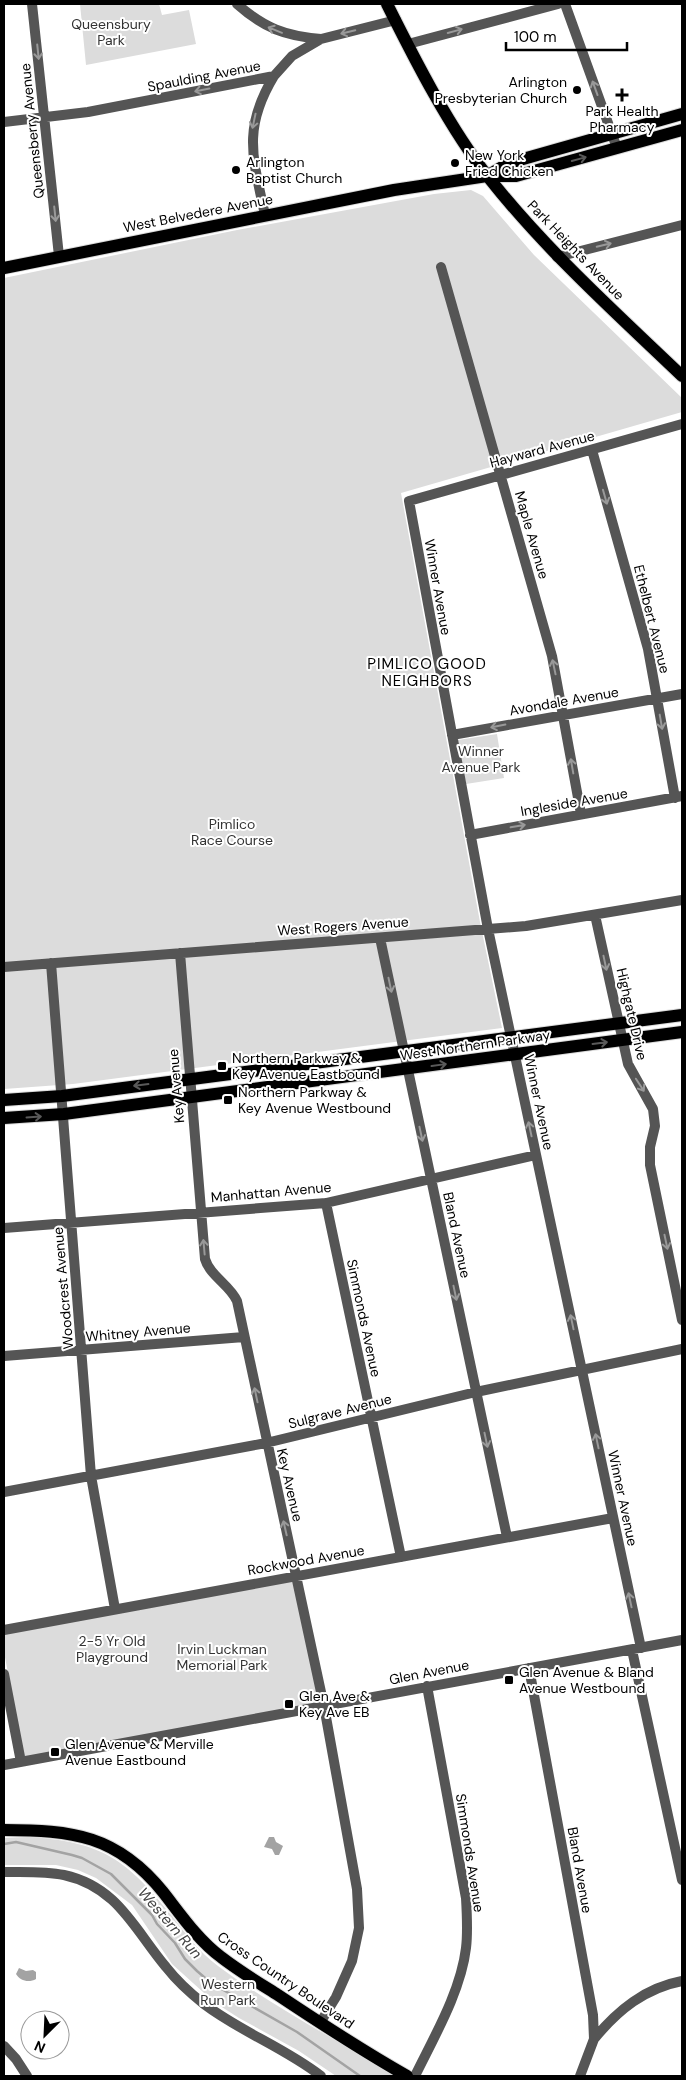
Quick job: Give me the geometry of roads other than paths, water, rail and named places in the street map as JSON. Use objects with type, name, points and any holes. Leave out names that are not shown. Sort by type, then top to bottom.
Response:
[{"type":"main road","name":"Park Heights Avenue","points":[[387,4],[447,114],[487,176],[557,256],[682,376]]},
{"type":"main road","name":"West Belvedere Avenue","points":[[487,176],[509,163],[682,114]]},
{"type":"main road","name":"West Belvedere Avenue","points":[[4,268],[394,190],[487,176],[516,176],[682,130]]},
{"type":"main road","name":"West Northern Parkway","points":[[4,1100],[62,1096],[682,1015]]},
{"type":"main road","name":"West Northern Parkway","points":[[4,1118],[64,1114],[682,1032]]},
{"type":"main road","name":"Cross Country Boulevard","points":[[4,1830],[67,1832],[99,1842],[122,1855],[135,1863],[158,1886],[200,1939],[214,1952],[320,2023],[407,2076]]},
{"type":"street","name":"Queensberry Avenue","points":[[32,4],[59,256]]},
{"type":"street","points":[[237,4],[262,24],[275,30],[300,37],[321,39]]},
{"type":"street","points":[[408,44],[558,4]]},
{"type":"street","points":[[565,4],[617,148]]},
{"type":"street","name":"Spaulding Avenue","points":[[4,122],[88,112],[274,76],[292,56],[321,39],[396,20]]},
{"type":"street","points":[[265,215],[254,162],[252,136],[257,108],[274,76]]},
{"type":"street","points":[[557,256],[682,225]]},
{"type":"street","name":"Maple Avenue","points":[[440,267],[552,656],[581,814]]},
{"type":"street","name":"Hayward Avenue","points":[[409,501],[682,424]]},
{"type":"street","name":"Ethelbert Avenue","points":[[592,450],[648,649],[679,797]]},
{"type":"street","name":"Winner Avenue","points":[[409,501],[488,929],[613,1518],[636,1649],[682,1880]]},
{"type":"street","name":"Avondale Avenue","points":[[452,735],[682,694]]},
{"type":"street","name":"Ingleside Avenue","points":[[470,835],[679,797]]},
{"type":"street","name":"West Rogers Avenue","points":[[4,967],[550,923],[682,900]]},
{"type":"street","name":"Highgate Drive","points":[[595,915],[622,1040],[632,1073],[653,1110],[655,1126],[650,1147],[650,1165],[682,1320]]},
{"type":"street","name":"Bland Avenue","points":[[380,938],[507,1537]]},
{"type":"street","name":"Key Avenue","points":[[180,953],[189,1079],[206,1264],[235,1297],[324,1706],[357,1889],[359,1915],[356,1944],[346,1979],[320,2023]]},
{"type":"street","name":"Woodcrest Avenue","points":[[51,963],[91,1476],[116,1608]]},
{"type":"street","name":"Manhattan Avenue","points":[[4,1228],[326,1203],[536,1156]]},
{"type":"street","name":"Simmonds Avenue","points":[[326,1203],[401,1556]]},
{"type":"street","name":"Whitney Avenue","points":[[4,1356],[244,1337]]},
{"type":"street","name":"Sulgrave Avenue","points":[[4,1492],[266,1443],[476,1392],[682,1349]]},
{"type":"street","name":"Rockwood Avenue","points":[[4,1630],[613,1518]]},
{"type":"street","name":"Glen Avenue","points":[[4,1765],[682,1640]]},
{"type":"street","name":"Bland Avenue","points":[[529,1668],[593,2014],[594,2039],[580,2076]]},
{"type":"street","points":[[4,1674],[21,1762]]},
{"type":"street","name":"Simmonds Avenue","points":[[415,2076],[457,1983],[466,1948],[466,1898],[427,1686]]},
{"type":"street","points":[[4,1872],[50,1872],[76,1878],[97,1888],[125,1911],[165,1966],[191,1993],[220,2015],[301,2062],[321,2076]]},
{"type":"street","points":[[594,2039],[610,2020],[631,2003],[652,1990],[682,1981]]},
{"type":"street","points":[[4,2046],[16,2059],[27,2076]]},
{"type":"waterway","name":"Western Run","points":[[4,1844],[16,1842],[72,1855],[82,1858],[111,1874],[152,1915],[157,1924],[175,1943],[185,1959],[211,1983],[297,2032],[360,2076]]},
{"type":"place","name":"Arlington Presbyterian Church","points":[[577,90]]},
{"type":"place","name":"Park Health Pharmacy","points":[[622,95]]},
{"type":"place","name":"New York Fried Chicken","points":[[455,163]]},
{"type":"place","name":"Arlington Baptist Church","points":[[236,170]]},
{"type":"place","name":"Northern Parkway & Key Avenue Eastbound","points":[[222,1066]]},
{"type":"place","name":"Northern Parkway & Key Avenue Westbound","points":[[228,1100]]},
{"type":"place","name":"Glen Avenue & Bland Avenue Westbound","points":[[509,1680]]},
{"type":"place","name":"Glen Ave & Key Ave EB","points":[[289,1704]]},
{"type":"place","name":"Glen Avenue & Merville Avenue Eastbound","points":[[55,1752]]},
{"type":"district","name":"PIMLICO GOOD NEIGHBORS","points":[[427,672]]},
{"type":"park label","name":"Queensbury Park","points":[[111,32]]},
{"type":"park label","name":"Winner Avenue Park","points":[[481,760]]},
{"type":"park label","name":"Pimlico Race Course","points":[[232,832]]},
{"type":"park label","name":"2-5 Yr Old Playground","points":[[112,1649]]},
{"type":"park label","name":"Irvin Luckman Memorial Park","points":[[222,1658]]},
{"type":"park label","name":"Western Run Park","points":[[228,1992]]}]
